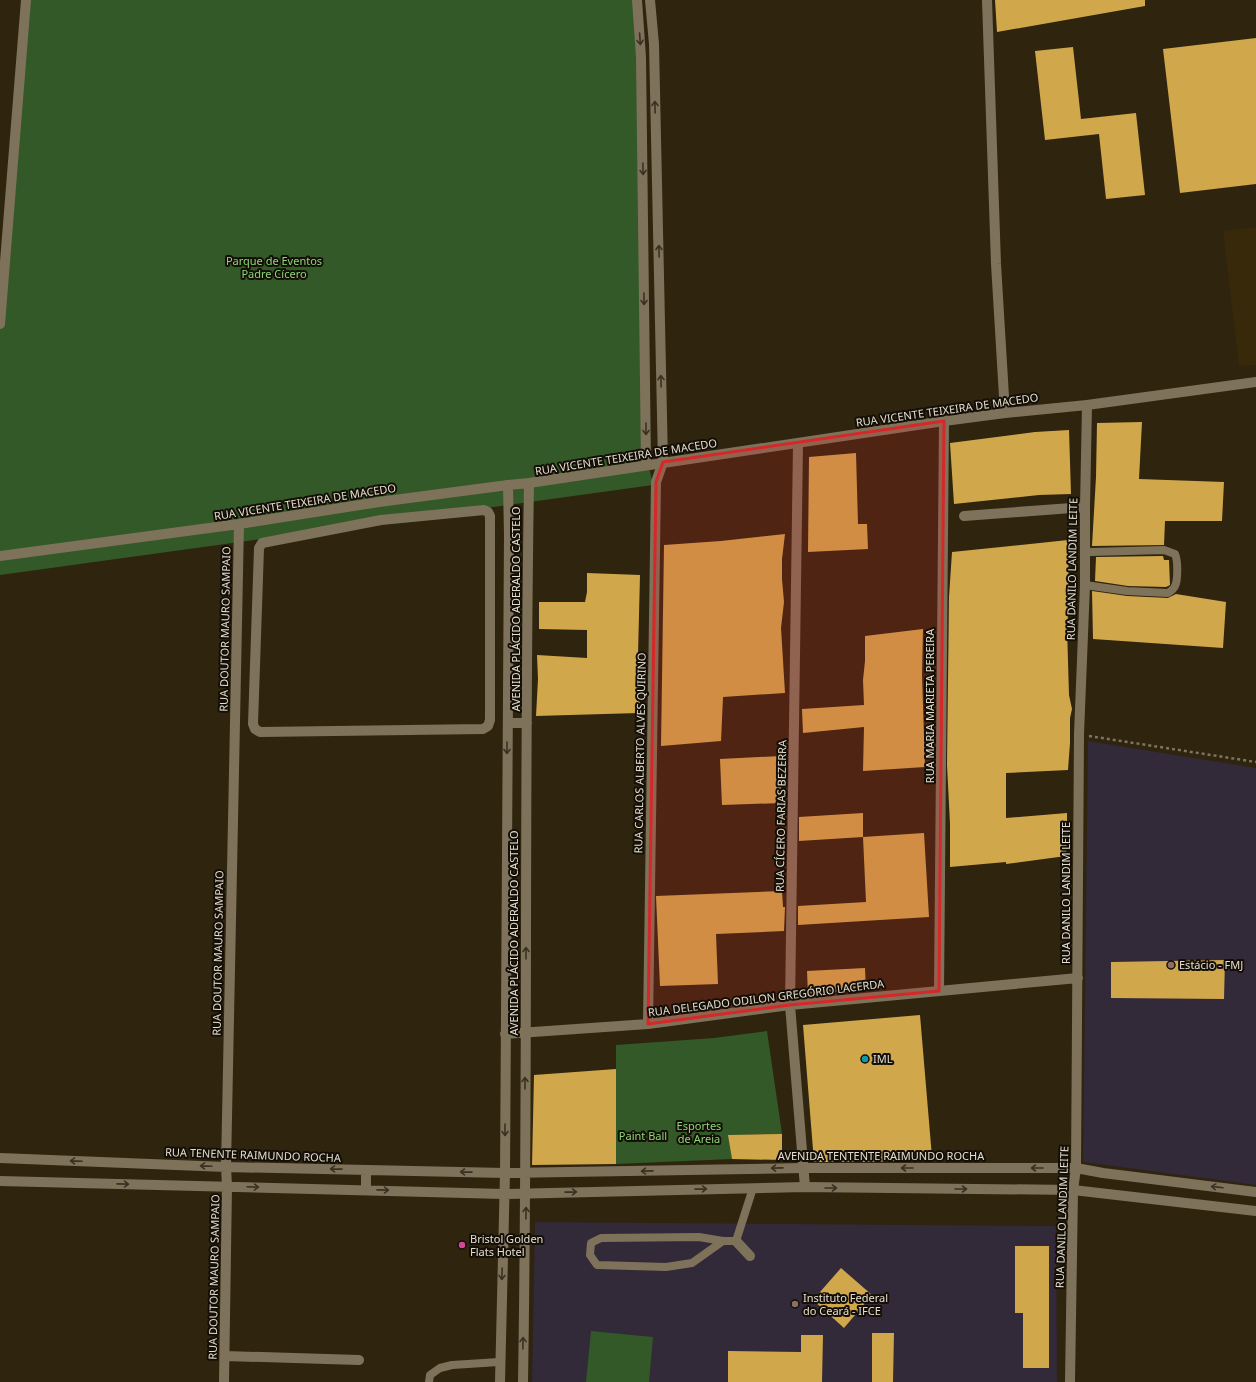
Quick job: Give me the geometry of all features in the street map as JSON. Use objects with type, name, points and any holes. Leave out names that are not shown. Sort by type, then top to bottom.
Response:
[{"type":"street","points":[[0,324],[26,0]]},
{"type":"street","points":[[637,0],[641,57],[646,465],[656,482]]},
{"type":"street","name":"RUA CARLOS ALBERTO ALVES QUIRINO","points":[[648,1024],[656,482],[662,462],[654,44],[650,0]]},
{"type":"street","points":[[987,0],[996,264],[1005,413]]},
{"type":"street","points":[[642,131],[656,130]]},
{"type":"street","name":"RUA VICENTE TEIXEIRA DE MACEDO","points":[[0,556],[239,524],[379,502],[529,483],[944,421],[1087,405],[1256,382]]},
{"type":"street","name":"RUA DANILO LANDIM LEITE","points":[[1070,1382],[1073,1190],[1076,1168],[1079,734],[1085,585],[1087,405]]},
{"type":"street","name":"RUA MARIA MARIETA PEREIRA","points":[[939,991],[944,421]]},
{"type":"street","name":"RUA CÍCERO FARIAS BEZERRA","points":[[798,444],[790,1005],[805,1188]]},
{"type":"street","name":"AVENIDA PLÁCIDO ADERALDO CASTELO","points":[[523,1382],[526,1193],[525,1033],[529,483]]},
{"type":"street","name":"AVENIDA PLÁCIDO ADERALDO CASTELO","points":[[500,1382],[505,1173],[509,535],[508,485]]},
{"type":"street","points":[[379,502],[381,520]]},
{"type":"street","points":[[964,516],[1085,507]]},
{"type":"street","points":[[484,510],[488,512],[490,516],[490,720],[488,726],[483,729],[260,732],[255,729],[253,724],[260,546],[262,543],[381,520],[484,510]]},
{"type":"street","name":"RUA DOUTOR MAURO SAMPAIO","points":[[224,1382],[226,1167],[239,524]]},
{"type":"street","points":[[508,723],[527,723]]},
{"type":"street","name":"RUA DELEGADO ODILON GREGÓRIO LACERDA","points":[[505,1034],[648,1024],[790,1005],[1078,978]]},
{"type":"street","name":"RUA TENENTE RAIMUNDO ROCHA","points":[[0,1158],[226,1167],[505,1173]]},
{"type":"street","name":"AVENIDA TENTENTE RAIMUNDO ROCHA","points":[[505,1173],[804,1168],[1076,1168],[1103,1173],[1256,1192]]},
{"type":"street","points":[[366,1170],[366,1190]]},
{"type":"street","points":[[0,1182],[227,1186],[504,1194],[753,1188],[1073,1190],[1256,1210]]},
{"type":"street","points":[[736,1241],[750,1256]]},
{"type":"street","points":[[225,1356],[359,1360]]},
{"type":"lane","points":[[1085,551],[1164,550],[1175,554],[1178,559],[1176,585],[1168,593],[1127,591],[1085,585]]},
{"type":"lane","points":[[722,1241],[692,1263],[666,1267],[596,1265],[590,1255],[591,1243],[601,1238],[699,1237],[722,1241],[736,1241],[753,1188]]},
{"type":"lane","points":[[429,1382],[430,1375],[440,1368],[452,1365],[500,1362]]},
{"type":"path","points":[[1079,734],[1256,762]]},
{"type":"highlighted area","points":[[944,421],[939,991],[790,1005],[648,1024],[656,482],[663,462]]},
{"type":"shaded area","points":[[1256,227],[1256,365],[1239,366],[1223,231]]},
{"type":"shaded area","name":"Estácio - FMJ","points":[[1088,741],[1256,768],[1256,1185],[1083,1162]]},
{"type":"shaded area","name":"Instituto Federal do Ceará - IFCE","points":[[535,1222],[1056,1226],[1057,1382],[532,1382]]},
{"type":"green space","name":"Parque de Eventos Padre Cícero","points":[[26,0],[636,0],[645,449],[653,485],[0,575],[0,329]]},
{"type":"green space","points":[[767,1031],[782,1134],[729,1135],[732,1159],[616,1164],[616,1045],[714,1038]]},
{"type":"green space","points":[[591,1331],[653,1337],[649,1382],[586,1382]]},
{"type":"building","points":[[995,0],[1145,0],[1145,6],[997,32]]},
{"type":"building","points":[[1256,38],[1256,184],[1180,193],[1163,49]]},
{"type":"building","points":[[1073,47],[1081,119],[1136,113],[1145,195],[1106,199],[1099,134],[1045,140],[1035,51]]},
{"type":"building","points":[[1142,422],[1139,479],[1224,482],[1222,521],[1165,521],[1164,545],[1092,546],[1097,423]]},
{"type":"building","points":[[1069,430],[1071,494],[1039,495],[954,504],[950,443],[1035,432]]},
{"type":"building","points":[[856,453],[858,524],[867,524],[868,549],[808,552],[809,457]]},
{"type":"building","points":[[785,534],[782,559],[784,602],[781,628],[785,693],[723,697],[721,741],[661,746],[664,545]]},
{"type":"building","points":[[1068,540],[1069,603],[1067,628],[1069,695],[1072,709],[1070,718],[1068,770],[1006,773],[1006,818],[1067,813],[1066,856],[1006,864],[1006,862],[950,867],[950,824],[947,765],[949,597],[952,552]]},
{"type":"building","points":[[1163,556],[1164,560],[1169,560],[1170,585],[1166,587],[1128,586],[1095,581],[1096,557]]},
{"type":"building","points":[[587,573],[640,575],[638,655],[641,683],[639,713],[536,716],[538,679],[537,655],[587,658],[587,630],[539,629],[539,602],[585,602],[587,592]]},
{"type":"building","points":[[1092,591],[1127,596],[1168,598],[1176,594],[1226,602],[1223,648],[1093,639]]},
{"type":"building","points":[[923,629],[922,675],[925,767],[863,771],[864,727],[803,733],[802,709],[864,705],[863,680],[865,636]]},
{"type":"building","points":[[781,756],[781,803],[722,805],[720,759]]},
{"type":"building","points":[[863,813],[863,837],[799,841],[799,817]]},
{"type":"building","points":[[924,833],[929,917],[798,925],[798,906],[866,902],[863,837]]},
{"type":"building","points":[[782,891],[783,907],[785,907],[784,931],[716,934],[718,984],[660,986],[656,896]]},
{"type":"building","points":[[1225,960],[1224,999],[1111,998],[1111,962]]},
{"type":"building","points":[[865,968],[866,990],[808,994],[807,971]]},
{"type":"building","name":"IML","points":[[920,1015],[932,1157],[878,1162],[814,1162],[803,1025]]},
{"type":"building","points":[[616,1069],[616,1164],[532,1165],[534,1075]]},
{"type":"building","points":[[782,1134],[782,1160],[732,1159],[728,1135]]},
{"type":"building","points":[[1015,1246],[1049,1246],[1049,1368],[1023,1368],[1023,1313],[1015,1313]]},
{"type":"building","points":[[841,1268],[872,1295],[844,1328],[813,1300]]},
{"type":"building","points":[[872,1333],[894,1333],[893,1382],[872,1382]]},
{"type":"building","points":[[801,1335],[823,1335],[822,1382],[728,1382],[728,1351],[801,1352]]},
{"type":"place","name":"Estácio - FMJ","points":[[1171,965]]},
{"type":"place","name":"IML","points":[[865,1059]]},
{"type":"place","name":"Bristol Golden Flats Hotel","points":[[462,1245]]},
{"type":"place","name":"Instituto Federal do Ceará - IFCE","points":[[795,1304]]},
{"type":"park label","name":"Esportes de Areia","points":[[699,1132]]},
{"type":"park label","name":"Paint Ball","points":[[643,1136]]}]
